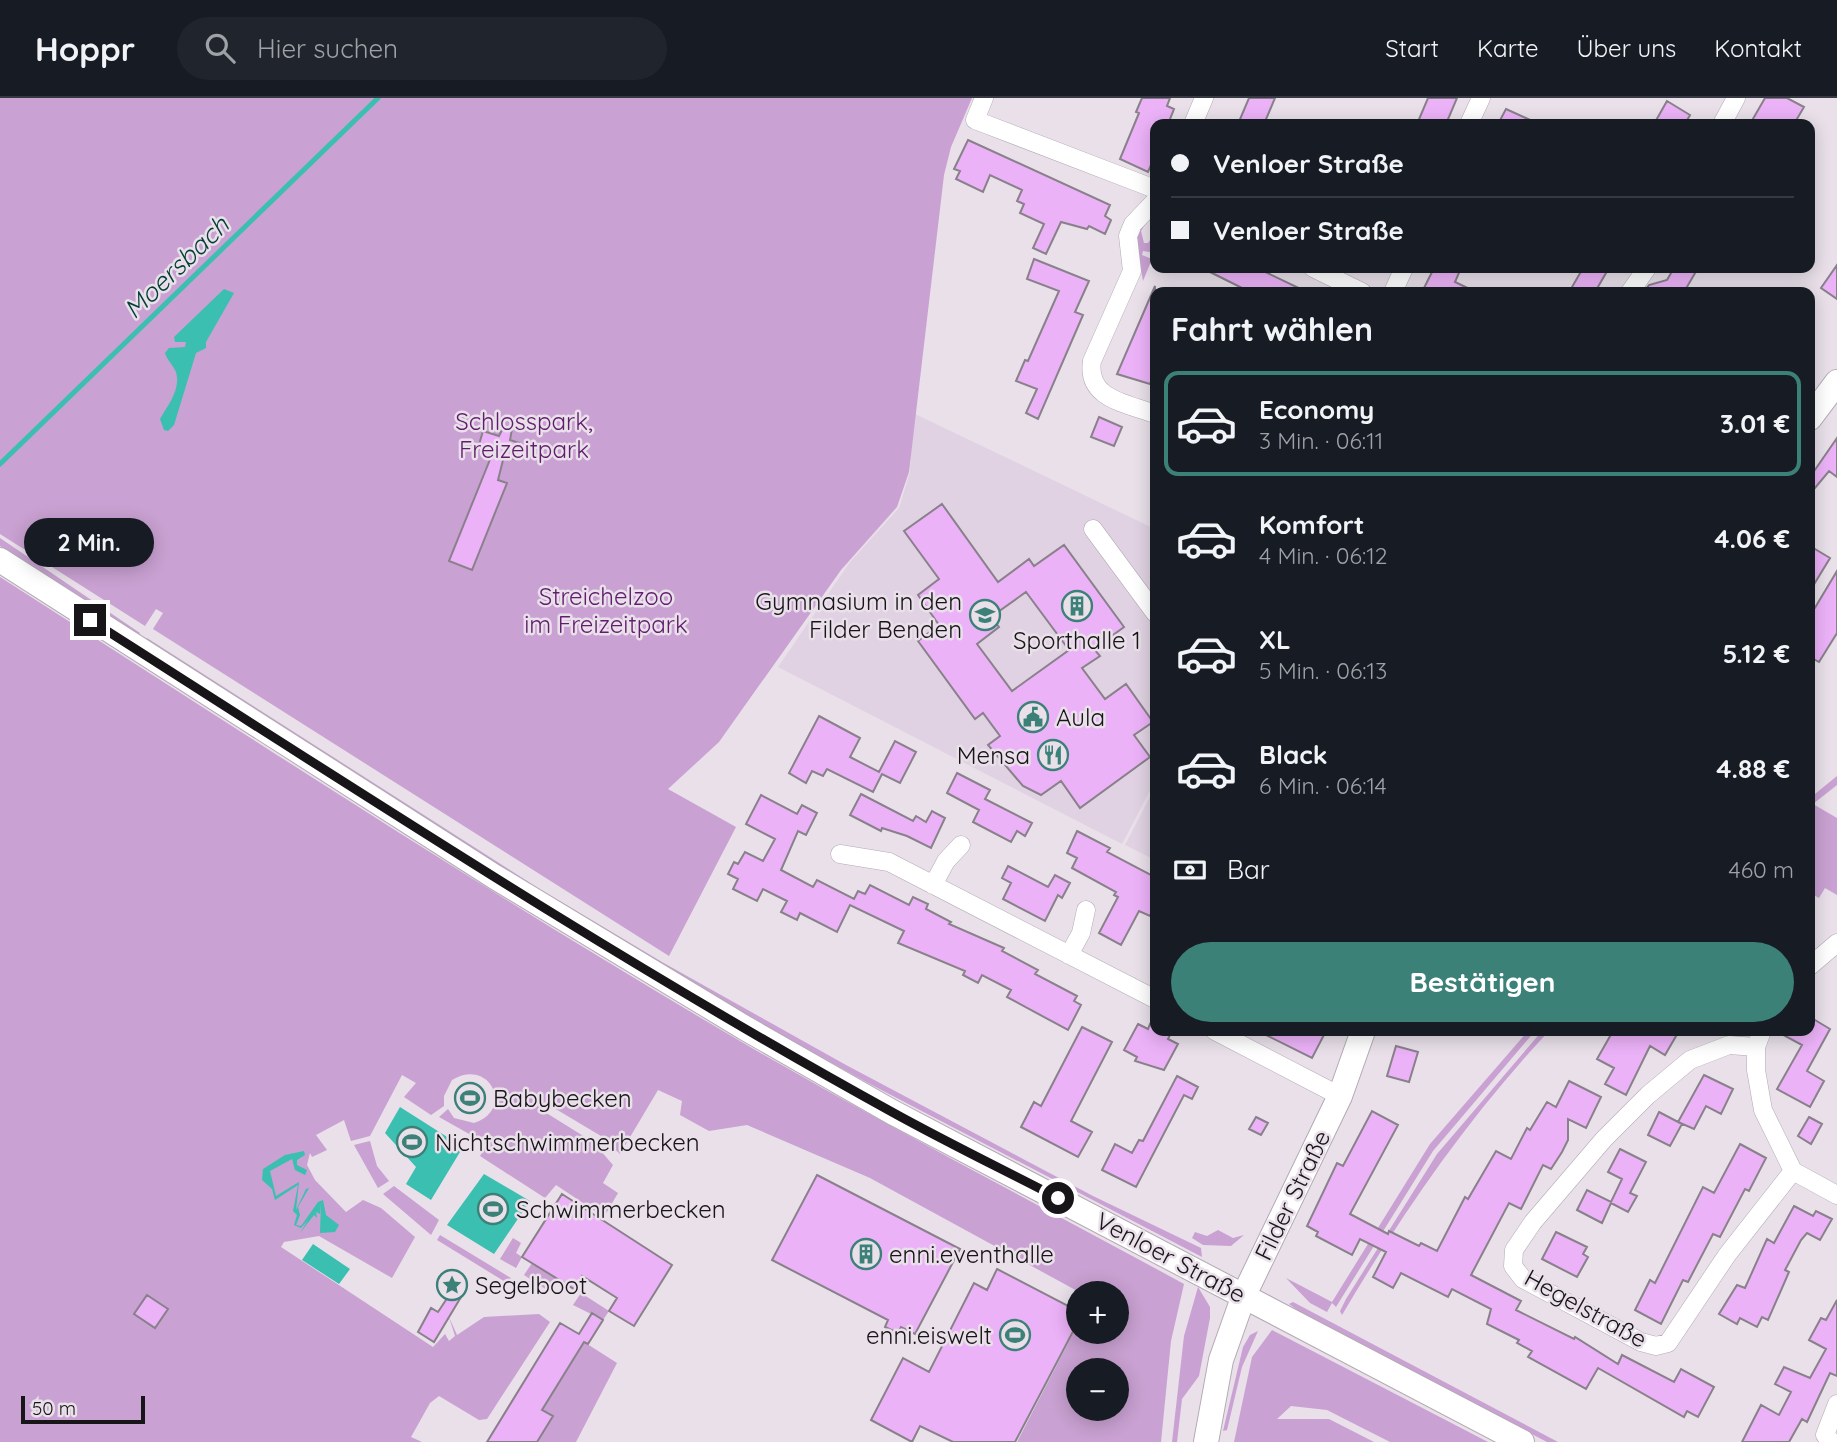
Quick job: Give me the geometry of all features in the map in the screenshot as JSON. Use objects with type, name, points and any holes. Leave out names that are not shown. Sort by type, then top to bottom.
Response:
[{"type":"main road","points":[[1815,411],[1837,382]]},
{"type":"main road","name":"Venloer Straße","points":[[0,560],[484,870],[745,1028],[892,1112],[1522,1442]]},
{"type":"main road","name":"Filder Straße","points":[[1206,1442],[1221,1360],[1244,1295],[1340,1096],[1361,1036]]},
{"type":"street","points":[[984,98],[975,120],[1150,187]]},
{"type":"street","points":[[1195,119],[1204,98]]},
{"type":"street","points":[[1471,119],[1481,98]]},
{"type":"street","points":[[1725,119],[1736,98]]},
{"type":"street","points":[[1150,206],[1133,224],[1128,236],[1132,271],[1092,361],[1090,374],[1093,385],[1102,394],[1150,412]]},
{"type":"street","points":[[1323,273],[1352,287]]},
{"type":"street","points":[[1093,529],[1150,606]]},
{"type":"street","points":[[933,885],[946,861],[961,845]]},
{"type":"street","points":[[841,854],[889,862],[1150,996]]},
{"type":"street","points":[[1069,955],[1081,933],[1086,910]]},
{"type":"street","points":[[1815,962],[1837,943]]},
{"type":"street","points":[[1225,1036],[1340,1096]]},
{"type":"street","points":[[1759,1039],[1756,1070],[1763,1110],[1793,1171],[1837,1195]]},
{"type":"street","name":"Hegelstraße","points":[[1759,1039],[1729,1045],[1690,1060],[1648,1096],[1604,1139],[1533,1222],[1514,1250],[1513,1266],[1523,1279],[1641,1342],[1656,1346],[1668,1342],[1727,1255],[1793,1171]]},
{"type":"street","points":[[1832,1442],[1825,1435],[1837,1404]]},
{"type":"shaded area","points":[[224,289],[234,293],[206,342],[206,348],[196,353],[174,425],[168,431],[164,430],[160,419],[177,385],[176,372],[165,353],[169,348],[185,347],[186,342],[175,342],[174,337]]},
{"type":"shaded area","name":"Gymnasium in den Filder Benden","points":[[913,413],[1150,527],[1150,791],[1122,844],[778,667],[850,562],[899,508],[910,472]]},
{"type":"shaded area","points":[[1150,797],[1150,858],[1125,845]]},
{"type":"shaded area","name":"Babybecken","points":[[470,1085],[479,1089],[483,1098],[479,1107],[470,1111],[461,1107],[457,1098],[461,1089]]},
{"type":"shaded area","points":[[400,1107],[463,1147],[431,1200],[406,1184],[416,1167],[385,1133]]},
{"type":"shaded area","points":[[304,1151],[305,1155],[297,1160],[297,1165],[307,1170],[305,1175],[295,1170],[292,1159],[270,1171],[276,1196],[299,1182],[296,1210],[309,1188],[298,1207],[300,1215],[296,1225],[301,1226],[318,1202],[323,1200],[326,1215],[339,1225],[335,1232],[320,1233],[321,1203],[320,1214],[316,1212],[317,1218],[314,1215],[300,1233],[308,1220],[301,1228],[294,1225],[297,1215],[293,1211],[298,1185],[275,1200],[272,1189],[262,1180],[263,1169],[285,1155]]},
{"type":"shaded area","name":"Schwimmerbecken","points":[[484,1174],[530,1201],[494,1254],[447,1225]]},
{"type":"shaded area","points":[[313,1244],[350,1269],[339,1284],[302,1260]]},
{"type":"green space","name":"Schlosspark, Freizeitpark","points":[[0,98],[972,98],[951,147],[944,175],[909,472],[897,507],[841,570],[719,742],[668,789],[736,827],[669,956],[153,629],[163,613],[156,609],[145,626],[0,534]]},
{"type":"green space","points":[[1150,216],[1150,221],[1141,231],[1144,243],[1150,240],[1150,252],[1143,251],[1142,255],[1150,258],[1143,281],[1135,235]]},
{"type":"green space","points":[[0,538],[140,633],[136,639],[0,546]]},
{"type":"green space","points":[[0,577],[368,813],[646,985],[850,1103],[1184,1284],[1171,1341],[1161,1442],[1017,1442],[1068,1344],[1129,1344],[1129,1281],[1066,1281],[1066,1285],[870,1178],[747,1125],[709,1131],[680,1115],[682,1101],[658,1090],[620,1154],[601,1136],[544,1102],[540,1109],[593,1142],[613,1165],[603,1183],[618,1193],[604,1217],[556,1185],[545,1198],[480,1156],[487,1144],[439,1117],[448,1109],[454,1118],[474,1123],[486,1116],[493,1108],[495,1098],[493,1088],[486,1080],[477,1075],[466,1075],[452,1080],[444,1096],[444,1106],[431,1115],[404,1097],[416,1083],[402,1075],[370,1136],[351,1141],[344,1120],[316,1135],[327,1150],[312,1157],[310,1153],[307,1165],[315,1180],[346,1212],[363,1200],[381,1208],[415,1237],[392,1278],[319,1236],[284,1242],[281,1247],[433,1347],[445,1334],[449,1341],[455,1336],[449,1317],[457,1335],[484,1317],[539,1314],[550,1322],[487,1419],[479,1420],[439,1396],[430,1403],[411,1437],[422,1442],[0,1442]]},
{"type":"green space","points":[[147,638],[538,888],[662,962],[846,1065],[1093,1196],[1201,1248],[1202,1257],[868,1083],[671,974],[144,643]]},
{"type":"green space","points":[[1837,776],[1837,785],[1815,802],[1815,794]]},
{"type":"green space","points":[[1815,805],[1837,818],[1837,895],[1825,888],[1819,898],[1815,896]]},
{"type":"green space","points":[[1524,1036],[1531,1036],[1433,1151],[1336,1307],[1332,1303],[1327,1312],[1310,1303],[1286,1278],[1332,1302],[1430,1144]]},
{"type":"green space","points":[[1538,1036],[1544,1036],[1491,1098],[1438,1167],[1342,1315],[1340,1311],[1346,1299],[1437,1154]]},
{"type":"green space","points":[[370,1141],[377,1166],[389,1181],[378,1188],[354,1145]]},
{"type":"green space","points":[[394,1186],[439,1220],[431,1235],[383,1194]]},
{"type":"green space","points":[[1218,1230],[1233,1238],[1244,1235],[1231,1246],[1203,1245],[1192,1238],[1195,1232],[1207,1236]]},
{"type":"green space","points":[[440,1235],[511,1278],[507,1283],[437,1240]]},
{"type":"green space","points":[[513,1238],[521,1243],[516,1253],[522,1257],[516,1268],[500,1259]]},
{"type":"green space","points":[[532,1263],[559,1279],[550,1292],[524,1275]]},
{"type":"green space","points":[[1198,1287],[1210,1307],[1210,1318],[1199,1376],[1182,1399],[1177,1442],[1172,1442],[1184,1336]]},
{"type":"green space","points":[[581,1293],[609,1311],[603,1320],[573,1305]]},
{"type":"green space","points":[[1293,1302],[1558,1442],[1547,1442],[1304,1315],[1289,1304]]},
{"type":"green space","points":[[1272,1330],[1488,1442],[1390,1442],[1327,1410],[1291,1406],[1277,1419],[1329,1419],[1374,1442],[1234,1442],[1252,1357]]},
{"type":"green space","points":[[1258,1331],[1242,1367],[1227,1430],[1223,1431],[1243,1347],[1250,1335]]},
{"type":"green space","points":[[584,1342],[617,1363],[576,1442],[537,1442],[553,1417],[542,1410]]},
{"type":"building","points":[[1142,98],[1170,98],[1167,106],[1174,109],[1170,119],[1150,119],[1148,172],[1120,159],[1139,113],[1136,112]]},
{"type":"building","points":[[1249,98],[1275,98],[1266,119],[1240,119]]},
{"type":"building","points":[[1428,98],[1457,98],[1448,119],[1419,119]]},
{"type":"building","points":[[1765,98],[1787,98],[1804,107],[1797,119],[1753,119]]},
{"type":"building","points":[[1667,101],[1690,115],[1688,119],[1657,119]]},
{"type":"building","points":[[1506,109],[1528,119],[1501,119]]},
{"type":"building","points":[[968,140],[1110,205],[1105,216],[1111,220],[1105,234],[1089,226],[1087,229],[1061,222],[1046,254],[1033,248],[1044,224],[1020,213],[1024,204],[1017,201],[1022,190],[990,175],[983,192],[956,179],[960,171],[954,169]]},
{"type":"building","points":[[1034,259],[1089,281],[1075,312],[1083,315],[1038,419],[1026,413],[1037,389],[1016,381],[1025,360],[1028,361],[1059,291],[1027,279]]},
{"type":"building","points":[[1837,265],[1837,299],[1821,288]]},
{"type":"building","points":[[1212,273],[1267,273],[1297,287],[1240,287]]},
{"type":"building","points":[[1432,273],[1459,273],[1455,282],[1466,287],[1424,287]]},
{"type":"building","points":[[1580,273],[1606,273],[1598,287],[1572,287]]},
{"type":"building","points":[[1671,273],[1695,273],[1687,287],[1648,287],[1667,280]]},
{"type":"building","points":[[1150,298],[1150,384],[1117,374]]},
{"type":"building","points":[[1099,417],[1122,427],[1114,446],[1091,437]]},
{"type":"building","points":[[504,426],[512,429],[510,440],[519,443],[514,459],[504,456],[498,480],[507,483],[472,570],[449,561],[493,452],[478,448],[483,431],[499,436]]},
{"type":"building","points":[[1837,438],[1837,477],[1829,471],[1815,488],[1815,470]]},
{"type":"building","points":[[942,504],[998,582],[1029,559],[1034,566],[1064,545],[1124,627],[1094,649],[1100,656],[1082,668],[1105,699],[1126,684],[1150,718],[1150,724],[1134,735],[1150,757],[1080,808],[1061,781],[1041,795],[1023,786],[988,745],[1000,736],[983,713],[975,719],[918,641],[939,625],[918,595],[939,579],[904,531]],"holes":[[[1026,592],[1069,650],[1012,691],[977,644],[999,627],[991,617]]]},
{"type":"building","points":[[1815,549],[1830,558],[1815,583]]},
{"type":"building","points":[[1837,571],[1837,633],[1819,662],[1815,660],[1815,608]]},
{"type":"building","points":[[819,716],[860,738],[850,757],[879,772],[895,741],[916,752],[900,783],[882,774],[873,792],[827,769],[823,776],[812,771],[806,783],[789,773]]},
{"type":"building","points":[[957,773],[990,790],[985,799],[1032,823],[1025,836],[1017,831],[1011,842],[973,822],[979,810],[947,793]]},
{"type":"building","points":[[861,794],[913,821],[916,816],[926,822],[932,811],[945,818],[931,848],[907,836],[882,828],[881,831],[850,815]]},
{"type":"building","points":[[761,795],[797,814],[802,805],[817,813],[806,835],[798,831],[781,870],[813,887],[817,880],[854,899],[858,891],[865,894],[870,885],[909,905],[913,897],[928,904],[926,909],[951,922],[949,924],[1004,948],[1002,951],[1038,970],[1035,974],[1077,996],[1074,1001],[1081,1005],[1068,1030],[1007,997],[1011,990],[982,975],[978,983],[963,975],[965,971],[898,943],[904,931],[850,905],[837,932],[800,913],[797,920],[781,912],[787,901],[763,889],[757,901],[733,889],[738,879],[728,874],[734,862],[738,864],[745,852],[763,861],[775,839],[746,824]]},
{"type":"building","points":[[1077,831],[1110,848],[1107,852],[1150,874],[1150,916],[1139,911],[1121,945],[1099,933],[1118,897],[1114,895],[1116,892],[1072,868],[1077,858],[1067,853]]},
{"type":"building","points":[[1008,866],[1048,887],[1055,875],[1070,883],[1062,898],[1058,895],[1045,921],[1003,899],[1011,883],[1002,878]]},
{"type":"building","points":[[1815,1020],[1830,1029],[1807,1071],[1824,1081],[1810,1107],[1777,1089],[1802,1045],[1785,1036],[1815,1036]]},
{"type":"building","points":[[1138,1024],[1148,1029],[1150,1024],[1150,1036],[1170,1036],[1168,1039],[1178,1044],[1164,1070],[1135,1061],[1137,1057],[1124,1050]]},
{"type":"building","points":[[1082,1027],[1112,1042],[1071,1121],[1092,1132],[1078,1157],[1021,1127],[1034,1102],[1041,1106]]},
{"type":"building","points":[[1268,1036],[1323,1036],[1312,1058]]},
{"type":"building","points":[[1610,1036],[1676,1036],[1665,1055],[1650,1046],[1626,1095],[1605,1084],[1614,1068],[1597,1059]]},
{"type":"building","points":[[1396,1046],[1418,1052],[1409,1082],[1387,1076]]},
{"type":"building","points":[[1704,1075],[1733,1089],[1721,1114],[1706,1106],[1694,1129],[1678,1122]]},
{"type":"building","points":[[1177,1076],[1198,1087],[1192,1099],[1184,1095],[1136,1187],[1102,1170],[1115,1144],[1132,1153],[1139,1140],[1143,1141]]},
{"type":"building","points":[[1569,1081],[1601,1097],[1586,1128],[1568,1119],[1568,1140],[1562,1152],[1551,1169],[1543,1165],[1521,1209],[1509,1203],[1471,1275],[1521,1301],[1516,1310],[1574,1339],[1575,1337],[1618,1364],[1622,1355],[1674,1382],[1681,1369],[1714,1387],[1698,1417],[1687,1411],[1684,1417],[1598,1368],[1586,1389],[1528,1357],[1532,1351],[1517,1343],[1519,1340],[1487,1324],[1491,1309],[1452,1289],[1448,1297],[1401,1273],[1393,1288],[1373,1277],[1386,1252],[1360,1239],[1352,1255],[1316,1236],[1318,1232],[1307,1226],[1337,1163],[1343,1166],[1372,1111],[1398,1125],[1350,1214],[1388,1234],[1389,1231],[1419,1246],[1421,1243],[1437,1251],[1465,1197],[1468,1199],[1496,1151],[1511,1159],[1527,1128],[1530,1130],[1547,1102],[1556,1107]]},
{"type":"building","points":[[1659,1112],[1682,1124],[1670,1146],[1648,1135]]},
{"type":"building","points":[[1256,1117],[1268,1123],[1261,1135],[1249,1129]]},
{"type":"building","points":[[1809,1117],[1822,1124],[1811,1144],[1798,1136]]},
{"type":"building","points":[[1740,1144],[1766,1158],[1749,1191],[1745,1189],[1720,1237],[1713,1234],[1688,1282],[1683,1280],[1661,1324],[1635,1310],[1650,1280],[1655,1283],[1703,1187],[1714,1193]]},
{"type":"building","points":[[1620,1149],[1646,1162],[1630,1193],[1637,1196],[1628,1212],[1611,1203],[1602,1223],[1577,1210],[1587,1190],[1611,1202],[1622,1179],[1608,1172]]},
{"type":"building","name":"enni.eventhalle","points":[[817,1175],[960,1249],[915,1334],[901,1327],[898,1333],[885,1327],[888,1320],[772,1260]]},
{"type":"building","points":[[562,1194],[672,1265],[634,1326],[609,1311],[617,1298],[582,1276],[574,1289],[522,1257]]},
{"type":"building","points":[[1794,1206],[1813,1216],[1816,1211],[1832,1219],[1820,1240],[1807,1233],[1801,1240],[1785,1270],[1789,1272],[1768,1320],[1762,1317],[1757,1327],[1740,1318],[1737,1324],[1719,1314],[1737,1285],[1745,1288],[1767,1239],[1774,1243]]},
{"type":"building","points":[[1556,1232],[1587,1247],[1583,1254],[1588,1257],[1577,1277],[1542,1259]]},
{"type":"building","name":"enni.eiswelt","points":[[997,1269],[1066,1305],[1066,1344],[1015,1442],[953,1442],[920,1426],[912,1442],[871,1420],[903,1358],[929,1372],[974,1283],[987,1290]]},
{"type":"building","points":[[452,1291],[461,1297],[434,1342],[418,1332],[431,1308],[438,1312]]},
{"type":"building","points":[[147,1295],[168,1309],[155,1328],[134,1314]]},
{"type":"building","points":[[1837,1300],[1837,1376],[1830,1373],[1807,1422],[1802,1419],[1789,1442],[1742,1442],[1761,1405],[1779,1415],[1791,1392],[1775,1384],[1784,1367],[1810,1378],[1826,1349],[1809,1340],[1821,1318],[1826,1320]]},
{"type":"building","points":[[592,1313],[603,1320],[588,1344],[584,1342],[542,1410],[553,1416],[537,1442],[487,1442],[560,1323],[579,1334]]},
{"type":"waterway","name":"Moersbach","points":[[0,464],[378,98]]},
{"type":"place","name":"Sporthalle 1","points":[[1077,606]]},
{"type":"place","name":"Gymnasium in den Filder Benden","points":[[985,615]]},
{"type":"place","name":"Aula","points":[[1033,717]]},
{"type":"place","name":"Mensa","points":[[1053,755]]},
{"type":"place","name":"Babybecken","points":[[470,1098]]},
{"type":"place","name":"Nichtschwimmerbecken","points":[[412,1142]]},
{"type":"place","name":"Schwimmerbecken","points":[[493,1209]]},
{"type":"place","name":"enni.eventhalle","points":[[866,1254]]},
{"type":"place","name":"Segelboot","points":[[452,1285]]},
{"type":"place","name":"enni.eiswelt","points":[[1015,1335]]},
{"type":"route","points":[[90,620],[495,877],[745,1028],[892,1112],[1058,1198]]},
{"type":"park label","name":"Streichelzoo im Freizeitpark","points":[[606,610]]}]
